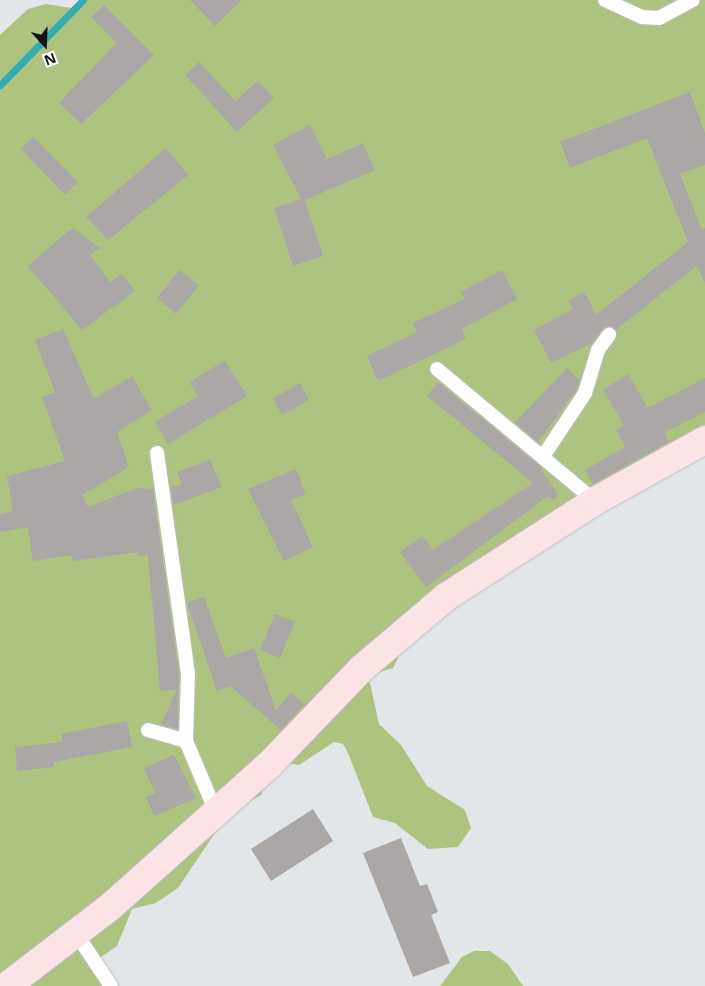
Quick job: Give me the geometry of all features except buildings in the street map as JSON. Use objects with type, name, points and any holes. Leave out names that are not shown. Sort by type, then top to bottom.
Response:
[{"type":"main road","points":[[7,986],[77,935],[216,812],[361,670],[446,597],[595,501],[705,440]]},
{"type":"lane","points":[[605,0],[642,17],[659,18],[693,0]]},
{"type":"lane","points":[[544,455],[585,393],[598,350],[609,336]]},
{"type":"lane","points":[[437,369],[544,455],[595,501]]},
{"type":"lane","points":[[157,453],[188,674],[186,741],[216,812]]},
{"type":"lane","points":[[148,730],[186,741]]},
{"type":"lane","points":[[77,935],[111,986]]},
{"type":"green space","points":[[87,0],[705,0],[705,447],[449,599],[401,652],[393,668],[363,677],[370,683],[379,724],[401,745],[427,786],[465,810],[471,828],[458,847],[428,849],[395,823],[373,817],[348,753],[343,744],[334,742],[299,765],[288,763],[267,780],[261,795],[239,807],[217,830],[178,888],[156,903],[132,909],[117,946],[94,962],[108,986],[0,986],[0,35],[28,9],[46,4],[78,9]]},
{"type":"green space","points":[[474,951],[490,951],[508,964],[523,986],[440,986],[462,957]]},
{"type":"waterway","points":[[0,85],[83,0]]}]
